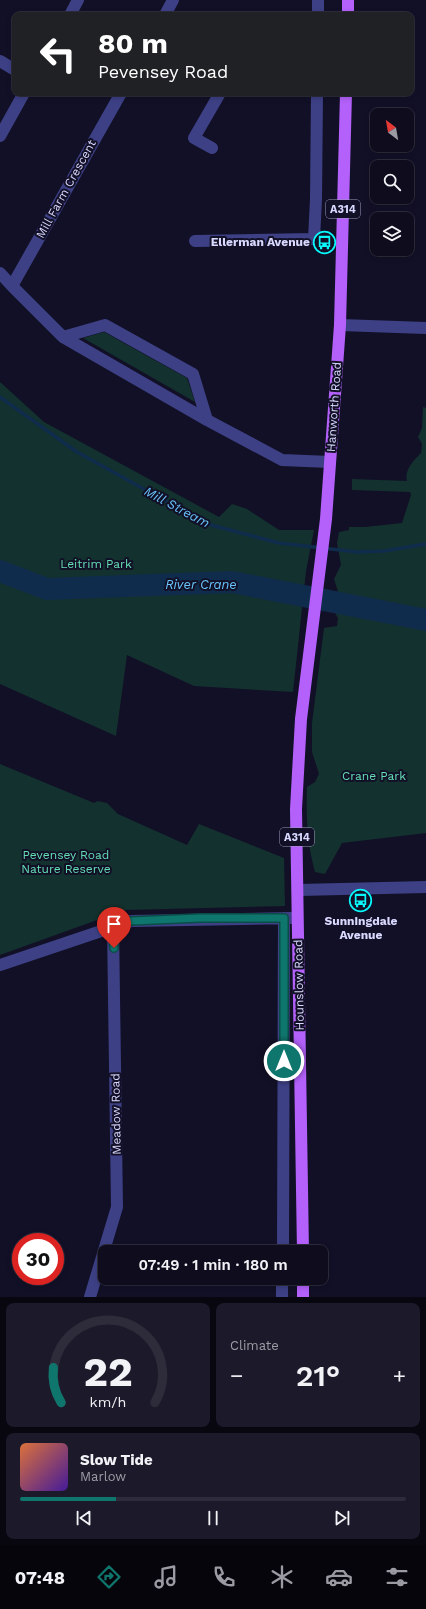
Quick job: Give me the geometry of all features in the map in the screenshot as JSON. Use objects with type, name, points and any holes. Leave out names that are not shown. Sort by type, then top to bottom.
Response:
[{"type":"main road","points":[[348,0],[348,12]]},
{"type":"main road","name":"Hanworth Road","points":[[301,719],[321,559],[340,325],[346,96]]},
{"type":"main road","name":"Hounslow Road","points":[[301,719],[296,808],[299,890],[298,917],[303,1245]]},
{"type":"main road","points":[[303,1285],[303,1297]]},
{"type":"street","points":[[72,12],[78,0]]},
{"type":"street","points":[[167,12],[173,0]]},
{"type":"street","points":[[318,0],[318,12]]},
{"type":"street","points":[[0,61],[12,68]]},
{"type":"street","points":[[0,136],[22,96]]},
{"type":"street","name":"Mill Farm Crescent","points":[[12,286],[119,96]]},
{"type":"street","points":[[212,148],[194,138],[218,96]]},
{"type":"street","points":[[195,241],[314,239],[317,96]]},
{"type":"street","points":[[0,274],[63,337],[207,420],[282,460],[330,462]]},
{"type":"street","points":[[63,337],[106,325],[193,374],[207,420]]},
{"type":"street","points":[[340,325],[426,328]]},
{"type":"street","points":[[299,890],[426,887]]},
{"type":"street","points":[[0,965],[131,921],[200,918],[298,917]]},
{"type":"street","points":[[282,1245],[284,918]]},
{"type":"street","name":"Meadow Road","points":[[90,1297],[117,1207],[113,926]]},
{"type":"street","points":[[282,1285],[282,1297]]},
{"type":"green space","points":[[104,332],[187,378],[195,402],[83,338]]},
{"type":"green space","name":"Leitrim Park","points":[[0,382],[44,422],[219,517],[232,504],[247,509],[279,530],[314,530],[306,571],[293,692],[194,686],[127,655],[116,736],[0,684]]},
{"type":"green space","name":"Crane Park","points":[[423,407],[426,408],[426,833],[342,843],[325,874],[315,872],[310,851],[308,830],[307,787],[315,782],[319,774],[312,752],[312,723],[324,628],[337,626],[338,618],[335,613],[340,598],[334,579],[341,565],[337,543],[339,532],[349,530],[349,527],[365,527],[402,523],[411,495],[410,492],[352,490],[352,479],[407,481],[406,477],[408,469],[421,453],[422,444],[418,437],[422,428]]},
{"type":"green space","name":"Pevensey Road Nature Reserve","points":[[0,764],[94,803],[98,801],[107,803],[118,814],[187,845],[199,824],[284,858],[285,906],[125,910],[0,955]]},
{"type":"waterway","name":"Mill Stream","points":[[0,397],[77,452],[207,524],[279,543],[357,552],[384,551],[426,544]]},
{"type":"waterway","name":"River Crane","points":[[0,571],[47,589],[232,582],[426,620]]},
{"type":"place","name":"Ellerman Avenue","points":[[325,242]]},
{"type":"place","name":"Sunningdale Avenue","points":[[361,900]]},
{"type":"route","points":[[114,948],[113,926],[131,921],[200,918],[284,918],[284,1061]]}]
